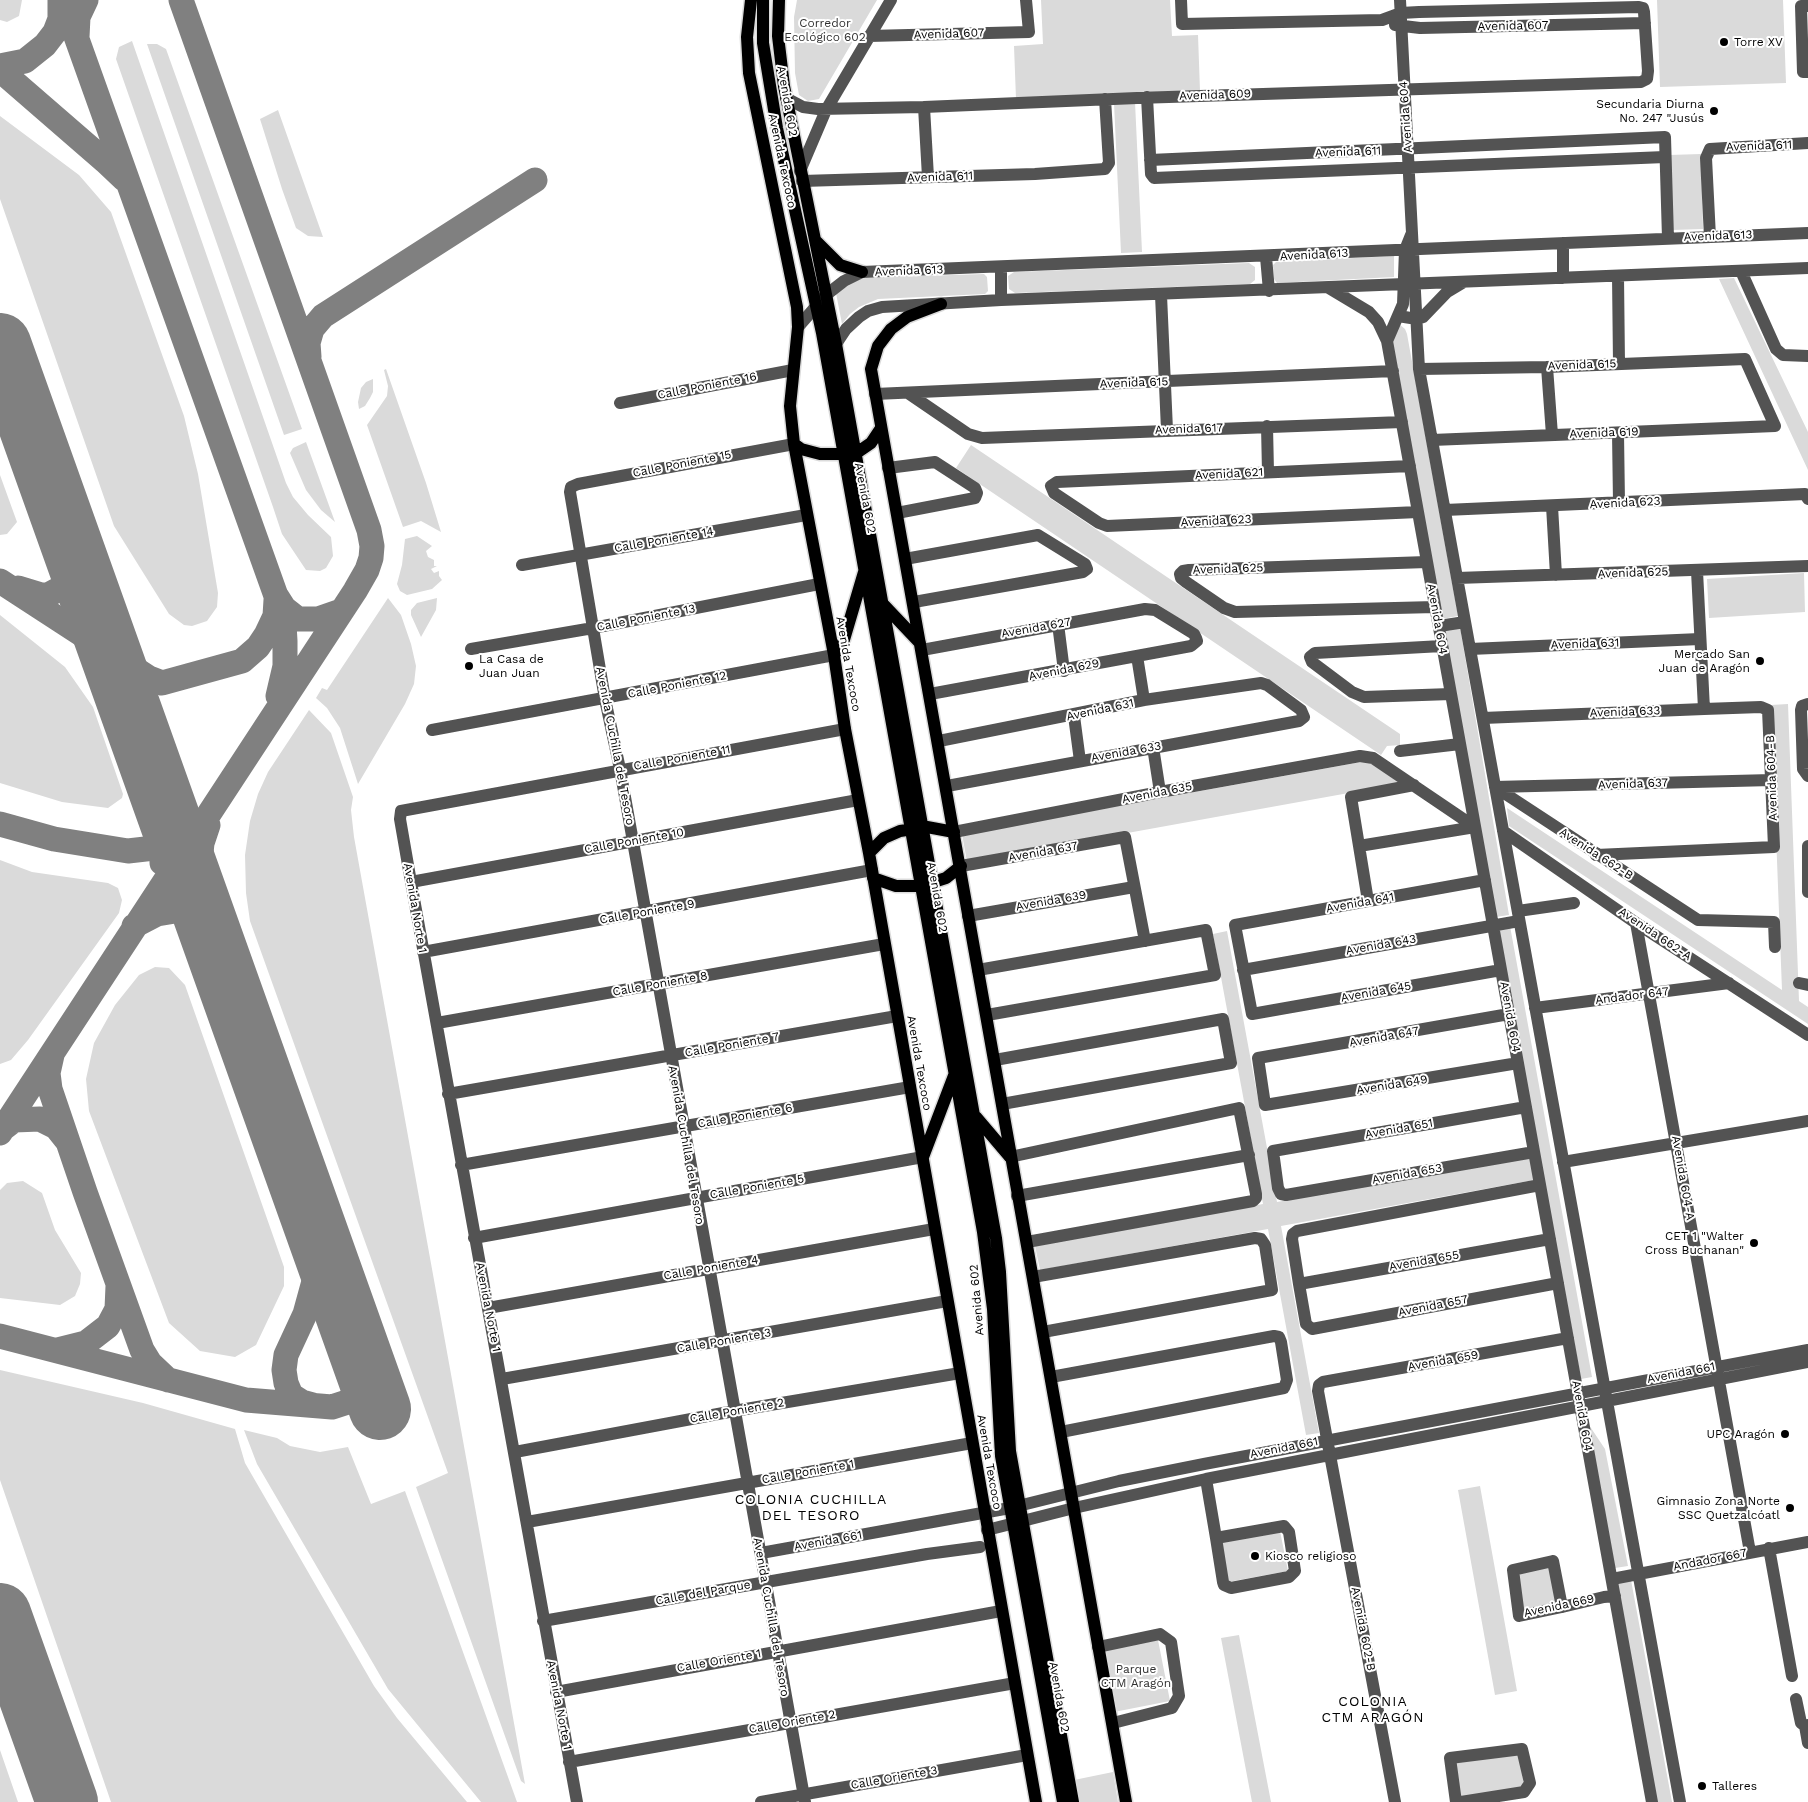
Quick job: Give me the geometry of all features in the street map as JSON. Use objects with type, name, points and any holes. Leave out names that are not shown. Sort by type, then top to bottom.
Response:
[{"type":"main road","name":"Avenida Texcoco","points":[[751,0],[747,37],[749,73],[795,290],[798,328],[790,406],[794,444],[819,584],[834,655],[845,729],[869,853],[1036,1802]]},
{"type":"main road","name":"Avenida 602","points":[[763,0],[763,43],[776,128],[881,602],[927,885],[955,1073],[989,1269],[1001,1456],[1015,1507]]},
{"type":"main road","name":"Avenida 602","points":[[779,0],[778,36],[786,98],[836,344],[865,570],[917,828]]},
{"type":"main road","points":[[814,239],[840,265],[862,272]]},
{"type":"main road","points":[[940,304],[896,324],[881,340],[874,354],[871,369],[939,741],[968,916],[995,1060],[1010,1157],[1027,1242],[1126,1802]]},
{"type":"main road","points":[[794,444],[801,449],[820,454],[849,455],[871,443],[881,428]]},
{"type":"main road","points":[[834,655],[843,643],[865,570]]},
{"type":"main road","points":[[881,602],[921,646]]},
{"type":"main road","points":[[869,853],[884,838],[917,828],[954,832]]},
{"type":"main road","points":[[872,874],[896,886],[927,885],[946,878],[960,866]]},
{"type":"main road","name":"Avenida 602","points":[[927,885],[975,1116],[1000,1272],[1015,1507],[1063,1802]]},
{"type":"main road","points":[[923,1158],[955,1073]]},
{"type":"main road","points":[[975,1116],[1010,1157]]},
{"type":"main road","name":"Avenida 602","points":[[1018,1524],[1073,1802]]},
{"type":"street","name":"Avenida 602","points":[[801,176],[826,110],[891,0]]},
{"type":"street","name":"Avenida 607","points":[[869,36],[1028,32],[1026,0]]},
{"type":"street","name":"Avenida 607","points":[[1181,0],[1182,24],[1382,20],[1400,13],[1643,8],[1645,23],[1401,27],[1382,20]]},
{"type":"street","name":"Avenida 604","points":[[1400,0],[1409,168],[1410,284],[1417,319],[1419,369],[1680,1802]]},
{"type":"street","points":[[1804,6],[1806,72]]},
{"type":"street","name":"Avenida 609","points":[[786,98],[803,107],[826,110],[1146,97],[1641,82],[1646,78],[1645,23]]},
{"type":"street","points":[[1146,97],[1150,160]]},
{"type":"street","name":"Avenida 611","points":[[801,176],[928,177],[1035,174],[1107,168],[1105,99]]},
{"type":"street","points":[[924,107],[928,177]]},
{"type":"street","name":"Avenida 611","points":[[1665,138],[1665,157],[1409,168],[1152,177],[1150,160],[1408,150],[1665,138]]},
{"type":"street","name":"Avenida 611","points":[[1710,237],[1706,158],[1710,149],[1808,144]]},
{"type":"street","points":[[1665,157],[1668,238]]},
{"type":"street","name":"Avenida 613","points":[[816,305],[844,282],[862,272],[1001,268],[1808,233]]},
{"type":"street","points":[[1563,243],[1563,278]]},
{"type":"street","points":[[1266,257],[1269,291]]},
{"type":"street","points":[[1001,268],[1001,300]]},
{"type":"street","points":[[836,344],[852,323],[868,311],[882,307],[1001,300],[1269,291],[1808,268]]},
{"type":"street","points":[[1741,271],[1776,349],[1783,356],[1808,356]]},
{"type":"street","points":[[1618,276],[1619,364]]},
{"type":"street","points":[[1398,316],[1417,319],[1423,317],[1447,292],[1464,282]]},
{"type":"street","name":"Avenida 604","points":[[1410,284],[1387,341],[1652,1802]]},
{"type":"street","points":[[1328,288],[1369,312],[1378,322],[1387,341]]},
{"type":"street","points":[[1161,295],[1166,430]]},
{"type":"street","points":[[798,328],[816,305]]},
{"type":"street","name":"Avenida 615","points":[[1419,369],[1547,367],[1746,359],[1775,426]]},
{"type":"street","points":[[1547,367],[1552,435]]},
{"type":"street","name":"Calle Poniente 16","points":[[620,402],[793,370]]},
{"type":"street","name":"Avenida 615","points":[[875,394],[1392,371]]},
{"type":"street","name":"Avenida 617","points":[[908,393],[976,437],[989,438],[1402,422]]},
{"type":"street","points":[[1267,426],[1268,472]]},
{"type":"street","name":"Avenida 619","points":[[1432,440],[1775,426]]},
{"type":"street","points":[[1618,433],[1619,503]]},
{"type":"street","name":"Calle Poniente 15","points":[[571,487],[578,484],[794,444]]},
{"type":"street","points":[[888,468],[935,462],[975,488],[977,493],[975,498],[897,513]]},
{"type":"street","name":"Avenida 621","points":[[1104,526],[1054,493],[1051,486],[1057,482],[1410,466]]},
{"type":"street","name":"Avenida Cuchilla del Tesoro","points":[[571,487],[570,496],[605,698],[620,769],[776,1651],[804,1798]]},
{"type":"street","name":"Avenida 623","points":[[1445,510],[1807,496]]},
{"type":"street","points":[[1552,506],[1556,575]]},
{"type":"street","name":"Avenida 623","points":[[1104,526],[1418,512]]},
{"type":"street","name":"Calle Poniente 14","points":[[522,565],[806,515]]},
{"type":"street","points":[[905,559],[1040,535],[1085,564],[1088,569],[1083,572],[914,602]]},
{"type":"street","name":"Avenida 625","points":[[1427,562],[1189,570],[1183,571],[1180,574],[1181,578],[1186,582],[1232,611],[1435,606]]},
{"type":"street","name":"Avenida 625","points":[[1457,578],[1808,566]]},
{"type":"street","points":[[1697,571],[1704,709]]},
{"type":"street","name":"Calle Poniente 13","points":[[471,649],[593,628],[819,584]]},
{"type":"street","name":"Avenida 627","points":[[921,646],[1151,609],[1194,634],[1196,641]]},
{"type":"street","points":[[1439,626],[1465,622]]},
{"type":"street","points":[[1058,624],[1064,671]]},
{"type":"street","name":"Avenida 631","points":[[1470,649],[1700,639]]},
{"type":"street","name":"Avenida 629","points":[[930,694],[1064,671],[1191,646],[1196,641]]},
{"type":"street","points":[[1442,646],[1315,653],[1310,657],[1312,662],[1352,692],[1364,697],[1451,694]]},
{"type":"street","name":"Calle Poniente 12","points":[[432,730],[834,655]]},
{"type":"street","points":[[1137,656],[1144,700]]},
{"type":"street","name":"Avenida 631","points":[[939,741],[1074,716],[1144,700],[1263,683],[1301,710],[1304,717]]},
{"type":"street","points":[[1805,705],[1803,769],[1807,776]]},
{"type":"street","name":"Avenida 633","points":[[1483,718],[1762,707],[1768,710]]},
{"type":"street","name":"Avenida 604-B","points":[[1596,855],[1774,848],[1768,710]]},
{"type":"street","points":[[1074,716],[1080,761]]},
{"type":"street","name":"Avenida 633","points":[[947,786],[1299,721],[1304,717]]},
{"type":"street","name":"Calle Poniente 11","points":[[401,811],[620,769],[845,729]]},
{"type":"street","points":[[1400,751],[1460,744]]},
{"type":"street","points":[[1153,747],[1160,792]]},
{"type":"street","name":"Avenida 635","points":[[954,832],[1360,756],[1373,758],[1414,785]]},
{"type":"street","name":"Avenida 637","points":[[1495,788],[1772,780]]},
{"type":"street","points":[[1368,901],[1350,800],[1353,796],[1414,785],[1475,826]]},
{"type":"street","name":"Avenida 662-B","points":[[1495,788],[1698,920],[1774,922],[1775,947]]},
{"type":"street","name":"Calle Poniente 10","points":[[411,882],[858,800]]},
{"type":"street","name":"Avenida Norte 1","points":[[401,811],[400,819],[448,1094],[502,1380],[543,1622],[577,1802]]},
{"type":"street","points":[[1359,846],[1475,826]]},
{"type":"street","name":"Avenida 662-A","points":[[1503,831],[1636,923],[1808,1035]]},
{"type":"street","name":"Avenida 637","points":[[960,866],[1124,837],[1134,887]]},
{"type":"street","points":[[1808,846],[1808,892]]},
{"type":"street","name":"Calle Poniente 9","points":[[423,952],[872,874]]},
{"type":"street","name":"Avenida 641","points":[[1243,970],[1235,925],[1485,880]]},
{"type":"street","points":[[1134,887],[1145,941]]},
{"type":"street","name":"Avenida 639","points":[[968,916],[1134,887]]},
{"type":"street","name":"Avenida 643","points":[[1243,970],[1493,925],[1519,916],[1574,903]]},
{"type":"street","name":"Avenida 604-A","points":[[1636,923],[1750,1552]]},
{"type":"street","points":[[978,970],[1206,930],[1215,975],[987,1015]]},
{"type":"street","name":"Calle Poniente 8","points":[[436,1023],[884,944]]},
{"type":"street","name":"Avenida 645","points":[[1243,970],[1252,1014],[1501,970]]},
{"type":"street","name":"Andador 647","points":[[1536,1008],[1729,983]]},
{"type":"street","name":"Avenida 647","points":[[1265,1105],[1258,1058],[1509,1014]]},
{"type":"street","name":"Calle Poniente 7","points":[[448,1094],[897,1016]]},
{"type":"street","points":[[995,1060],[1223,1019],[1231,1063],[1002,1104]]},
{"type":"street","name":"Avenida 649","points":[[1265,1105],[1518,1063]]},
{"type":"street","name":"Calle Poniente 6","points":[[461,1165],[910,1087]]},
{"type":"street","name":"Avenida 651","points":[[1281,1194],[1273,1151],[1526,1107]]},
{"type":"street","points":[[1010,1157],[1239,1108],[1249,1155],[1256,1198],[1253,1201],[1027,1242]]},
{"type":"street","points":[[1563,1162],[1808,1121]]},
{"type":"street","name":"Avenida 653","points":[[1281,1194],[1286,1195],[1534,1152]]},
{"type":"street","points":[[1017,1196],[1249,1155]]},
{"type":"street","name":"Calle Poniente 5","points":[[474,1238],[923,1158]]},
{"type":"street","points":[[1299,1284],[1292,1239],[1293,1234],[1390,1213],[1540,1185]]},
{"type":"street","name":"Calle Poniente 4","points":[[488,1308],[934,1229]]},
{"type":"street","points":[[1033,1277],[1255,1238],[1262,1239],[1265,1245],[1272,1290],[1043,1332]]},
{"type":"street","name":"Avenida 655","points":[[1299,1284],[1550,1239]]},
{"type":"street","name":"Avenida 657","points":[[1299,1284],[1309,1328],[1314,1329],[1558,1283]]},
{"type":"street","name":"Calle Poniente 3","points":[[502,1380],[947,1301]]},
{"type":"street","points":[[1051,1377],[1274,1336],[1279,1337],[1287,1380],[1286,1386],[1061,1432]]},
{"type":"street","name":"Avenida 659","points":[[1319,1385],[1323,1382],[1568,1338]]},
{"type":"street","name":"Avenida 661","points":[[987,1530],[1018,1524],[1074,1508],[1206,1479],[1580,1408],[1718,1379],[1808,1350]]},
{"type":"street","name":"Avenida 661","points":[[760,1553],[1015,1507],[1071,1492],[1328,1440],[1716,1366],[1758,1366],[1808,1362]]},
{"type":"street","name":"Calle Poniente 2","points":[[515,1452],[734,1411],[960,1372]]},
{"type":"street","name":"Avenida 602-B","points":[[1319,1385],[1318,1391],[1332,1456],[1396,1802]]},
{"type":"street","name":"Calle Poniente 1","points":[[527,1522],[972,1443]]},
{"type":"street","points":[[1206,1479],[1223,1582],[1226,1587],[1231,1588],[1289,1577],[1295,1572],[1289,1532],[1284,1526],[1216,1538]]},
{"type":"street","name":"Andador 667","points":[[1612,1579],[1808,1542]]},
{"type":"street","name":"Calle del Parque","points":[[543,1622],[926,1554],[980,1547]]},
{"type":"street","points":[[1769,1548],[1792,1676]]},
{"type":"street","name":"Avenida 669","points":[[1562,1607],[1552,1561],[1513,1570],[1519,1616],[1615,1596]]},
{"type":"street","name":"Calle Oriente 1","points":[[556,1692],[1001,1610]]},
{"type":"street","points":[[1098,1647],[1160,1634],[1171,1642],[1179,1696],[1172,1708],[1113,1723]]},
{"type":"street","name":"Calle Oriente 2","points":[[569,1762],[1015,1682]]},
{"type":"street","points":[[1796,1700],[1801,1723],[1806,1726],[1808,1743]]},
{"type":"street","points":[[1456,1802],[1450,1758],[1522,1748],[1530,1784],[1526,1797],[1461,1802]]},
{"type":"street","name":"Calle Oriente 3","points":[[761,1802],[804,1798],[1027,1755]]},
{"type":"green space","points":[[0,0],[22,0],[19,16],[7,22],[0,20]]},
{"type":"green space","name":"Corredor Ecológico 602","points":[[797,0],[877,0],[819,99],[808,101],[799,95],[795,73],[794,17]]},
{"type":"green space","points":[[1041,0],[1170,0],[1172,36],[1198,35],[1200,91],[1016,99],[1014,46],[1043,44]]},
{"type":"green space","points":[[1657,0],[1783,0],[1786,83],[1660,87]]},
{"type":"green space","points":[[132,41],[286,483],[293,497],[308,515],[331,537],[333,556],[326,568],[320,571],[306,570],[282,534],[116,59],[119,47]]},
{"type":"green space","points":[[147,44],[157,44],[166,49],[302,429],[284,435]]},
{"type":"green space","points":[[1135,102],[1142,252],[1121,253],[1114,103]]},
{"type":"green space","points":[[278,110],[323,237],[308,236],[296,228],[282,189],[260,119]]},
{"type":"green space","points":[[0,116],[79,175],[111,212],[184,416],[198,474],[218,593],[217,607],[207,621],[192,626],[184,625],[169,614],[114,526],[0,199]]},
{"type":"green space","points":[[1701,154],[1703,229],[1672,230],[1669,155]]},
{"type":"green space","points":[[1394,256],[1394,277],[1277,283],[1274,279],[1273,265],[1276,262]]},
{"type":"green space","points":[[1249,263],[1255,267],[1255,280],[1250,284],[1015,293],[1009,289],[1008,276],[1014,272]]},
{"type":"green space","points":[[984,274],[987,277],[988,291],[985,294],[878,299],[859,307],[842,324],[836,293],[861,278]]},
{"type":"green space","points":[[1734,278],[1808,432],[1808,470],[1719,279]]},
{"type":"green space","points":[[1399,324],[1405,329],[1407,334],[1458,616],[1442,619],[1391,334]]},
{"type":"green space","points":[[386,369],[441,532],[421,521],[403,527],[367,425],[387,396],[388,386],[384,370]]},
{"type":"green space","points":[[373,379],[373,392],[365,406],[359,409],[358,402],[361,388],[366,382]]},
{"type":"green space","points":[[306,442],[335,522],[321,510],[306,490],[290,453],[293,448]]},
{"type":"green space","points":[[971,445],[1400,734],[1400,745],[1387,746],[1381,755],[956,468]]},
{"type":"green space","points":[[0,475],[17,522],[7,534],[0,535]]},
{"type":"green space","points":[[417,536],[432,546],[426,551],[428,557],[434,560],[434,566],[437,566],[431,569],[434,573],[439,571],[439,576],[442,580],[432,589],[407,595],[400,591],[397,584],[402,565],[405,539]]},
{"type":"green space","points":[[1804,573],[1805,612],[1709,618],[1707,579]]},
{"type":"green space","points":[[388,598],[401,615],[411,644],[416,666],[414,684],[405,704],[358,784],[340,728],[327,708],[316,698],[322,688],[327,690]]},
{"type":"green space","points":[[437,598],[436,610],[421,637],[411,615],[411,610],[417,603]]},
{"type":"green space","points":[[0,615],[65,667],[93,707],[123,794],[122,798],[108,808],[62,802],[0,783]]},
{"type":"green space","points":[[1460,627],[1509,915],[1496,917],[1444,630]]},
{"type":"green space","points":[[1788,704],[1799,1001],[1808,1007],[1808,1024],[1509,826],[1507,808],[1782,990],[1771,705]]},
{"type":"green space","points":[[309,710],[331,733],[353,797],[351,810],[354,837],[525,1784],[521,1781],[416,1487],[448,1473],[250,921],[246,893],[245,855],[250,821],[258,794],[268,772]]},
{"type":"green space","points":[[1367,761],[1404,783],[967,862],[962,834]]},
{"type":"green space","points":[[0,860],[32,872],[108,883],[118,888],[122,900],[119,913],[28,1040],[11,1060],[0,1064]]},
{"type":"green space","points":[[1510,926],[1592,1377],[1581,1379],[1498,928]]},
{"type":"green space","points":[[1227,931],[1277,1202],[1530,1156],[1534,1180],[1281,1226],[1319,1433],[1306,1435],[1268,1229],[1040,1270],[1035,1246],[1263,1204],[1213,934]]},
{"type":"green space","points":[[155,967],[169,968],[185,985],[284,1267],[284,1286],[256,1345],[235,1357],[200,1351],[169,1323],[89,1111],[86,1079],[94,1043],[115,1005],[139,975]]},
{"type":"green space","points":[[23,1181],[42,1193],[55,1230],[81,1273],[80,1284],[75,1296],[60,1305],[0,1298],[0,1190],[7,1183]]},
{"type":"green space","points":[[0,1370],[143,1403],[235,1429],[245,1463],[374,1686],[397,1718],[467,1802],[111,1802],[0,1480]]},
{"type":"green space","points":[[1589,1425],[1605,1449],[1628,1566],[1615,1568]]},
{"type":"green space","points":[[244,1430],[277,1438],[290,1446],[320,1452],[348,1447],[371,1504],[405,1491],[517,1802],[481,1802],[388,1689],[257,1464]]},
{"type":"green space","points":[[1480,1486],[1517,1691],[1495,1695],[1458,1490]]},
{"type":"green space","points":[[1280,1531],[1288,1571],[1228,1582],[1220,1543]]},
{"type":"green space","points":[[1551,1565],[1558,1606],[1521,1612],[1514,1572]]},
{"type":"green space","points":[[1631,1580],[1672,1802],[1657,1802],[1617,1583]]},
{"type":"green space","points":[[1239,1635],[1271,1802],[1252,1802],[1221,1638]]},
{"type":"green space","name":"Parque CTM Aragón","points":[[1158,1640],[1170,1701],[1114,1712],[1103,1650]]},
{"type":"green space","points":[[0,1750],[18,1802],[0,1802]]},
{"type":"green space","points":[[1519,1751],[1524,1787],[1460,1797],[1455,1761]]},
{"type":"green space","points":[[1113,1772],[1118,1802],[1078,1802],[1074,1780]]},
{"type":"taxiway","points":[[0,66],[25,61],[45,45],[55,32],[60,19],[60,0]]},
{"type":"taxiway","points":[[63,0],[275,593],[284,624],[285,641],[285,666],[278,696]]},
{"type":"taxiway","points":[[77,37],[78,17],[86,0]]},
{"type":"taxiway","points":[[0,1133],[355,591],[367,570],[371,558],[372,546],[369,530],[181,0]]},
{"type":"taxiway","points":[[0,70],[124,179]]},
{"type":"taxiway","points":[[309,357],[308,343],[312,329],[323,316],[535,180]]},
{"type":"taxiway","points":[[18,588],[41,595],[48,595],[61,588],[73,572],[75,560],[71,543]]},
{"type":"taxiway","points":[[0,581],[149,678],[162,683],[242,661],[258,647],[266,635],[275,616],[276,600]]},
{"type":"taxiway","points":[[277,597],[284,608],[298,619],[318,619],[341,611]]},
{"type":"taxiway","points":[[96,613],[113,640],[126,655]]},
{"type":"taxiway","points":[[156,779],[162,819],[162,863]]},
{"type":"taxiway","points":[[0,824],[54,839],[128,851],[163,847],[178,842],[194,829]]},
{"type":"taxiway","points":[[202,911],[199,872],[202,843],[208,825]]},
{"type":"taxiway","points":[[134,926],[157,914],[181,910],[196,917],[212,937]]},
{"type":"taxiway","points":[[52,1055],[48,1073],[50,1089],[85,1192],[142,1350],[150,1363],[168,1380]]},
{"type":"taxiway","points":[[1,1130],[14,1120],[40,1119],[56,1127],[68,1142]]},
{"type":"taxiway","points":[[310,1215],[317,1245],[316,1274],[305,1314],[286,1355],[284,1370],[286,1383],[291,1395],[302,1402],[313,1405]]},
{"type":"taxiway","points":[[58,1350],[86,1343],[108,1326],[117,1309],[118,1286]]},
{"type":"taxiway","points":[[0,1336],[246,1400],[332,1407],[375,1393]]},
{"type":"runway","points":[[0,344],[380,1409]]},
{"type":"runway","points":[[0,1614],[67,1802]]},
{"type":"place","name":"Torre XV","points":[[1724,42]]},
{"type":"place","name":"Secundaria Diurna No. 247 \"Jusús","points":[[1714,111]]},
{"type":"place","name":"Mercado San Juan de Aragón","points":[[1760,661]]},
{"type":"place","name":"La Casa de Juan Juan","points":[[469,666]]},
{"type":"place","name":"CET 1 \"Walter Cross Buchanan\"","points":[[1754,1243]]},
{"type":"place","name":"UPC Aragón","points":[[1785,1434]]},
{"type":"place","name":"Gimnasio Zona Norte SSC Quetzalcóatl","points":[[1790,1508]]},
{"type":"place","name":"Kiosco religioso","points":[[1255,1556]]},
{"type":"place","name":"Talleres","points":[[1702,1786]]},
{"type":"district","name":"COLONIA CUCHILLA DEL TESORO","points":[[811,1508]]},
{"type":"district","name":"COLONIA CTM ARAGÓN","points":[[1373,1710]]}]
